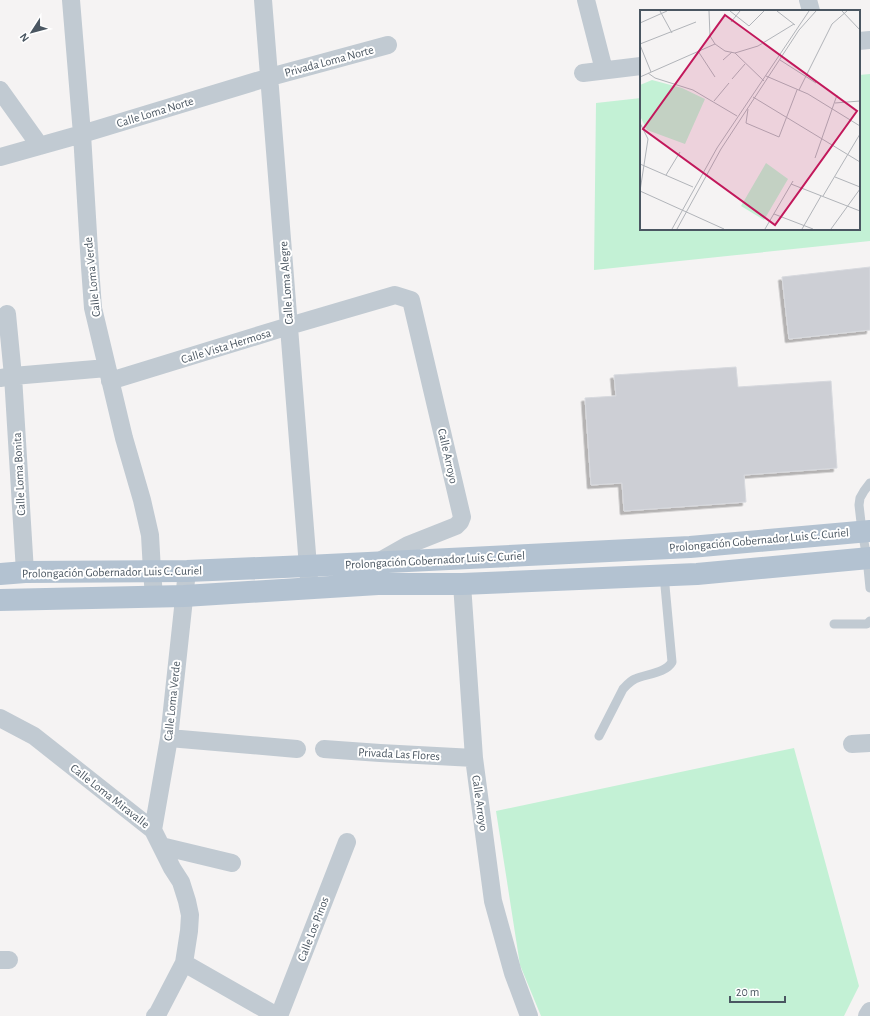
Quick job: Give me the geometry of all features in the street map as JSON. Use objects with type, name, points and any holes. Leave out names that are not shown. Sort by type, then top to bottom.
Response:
[{"type":"main road","name":"Prolongación Gobernador Luis C. Curiel","points":[[0,574],[25,572],[187,571],[308,566],[690,547],[866,531]]},
{"type":"main road","name":"Prolongación Gobernador Luis C. Curiel","points":[[0,600],[184,596],[378,584],[462,584],[697,574],[869,558]]},
{"type":"street","name":"Calle Loma Verde","points":[[71,0],[82,134],[93,308],[124,438],[142,500],[150,535],[154,596]]},
{"type":"street","name":"Calle Loma Alegre","points":[[263,0],[309,588]]},
{"type":"street","points":[[586,0],[604,70]]},
{"type":"street","points":[[808,0],[811,10]]},
{"type":"street","points":[[860,41],[870,40]]},
{"type":"street","name":"Privada Loma Norte","points":[[270,77],[388,45]]},
{"type":"street","points":[[583,73],[640,66]]},
{"type":"street","name":"Calle Loma Norte","points":[[40,146],[270,77]]},
{"type":"street","points":[[0,90],[40,146],[0,157]]},
{"type":"street","name":"Calle Vista Hermosa","points":[[7,377],[109,374],[289,326],[395,295],[411,300]]},
{"type":"street","name":"Calle Arroyo","points":[[378,562],[408,545],[456,526],[462,517],[411,300]]},
{"type":"street","name":"Calle Loma Bonita","points":[[7,314],[7,377],[25,572]]},
{"type":"street","name":"Calle Loma Verde","points":[[153,830],[169,738],[187,571]]},
{"type":"street","name":"Calle Arroyo","points":[[462,584],[474,758],[493,901],[513,973],[530,1016]]},
{"type":"street","name":"Calle Loma Miravalle","points":[[0,718],[34,736],[153,830],[172,868],[181,882],[187,901],[190,915],[184,962]]},
{"type":"street","points":[[169,738],[297,749]]},
{"type":"street","points":[[852,744],[870,742]]},
{"type":"street","name":"Privada Las Flores","points":[[324,749],[380,754],[474,758]]},
{"type":"street","name":"Calle Los Pinos","points":[[278,1016],[347,842]]},
{"type":"street","points":[[161,846],[232,863]]},
{"type":"street","points":[[155,1016],[158,1013],[184,962],[278,1016]]},
{"type":"street","points":[[867,1016],[870,1011]]},
{"type":"lane","points":[[870,483],[860,498],[859,505],[866,531],[870,588]]},
{"type":"lane","points":[[599,736],[623,689],[634,679],[667,668],[672,662],[664,575]]},
{"type":"lane","points":[[834,624],[867,624],[870,621]]},
{"type":"green space","points":[[870,74],[870,241],[594,270],[596,103],[640,98],[640,230],[860,230],[860,75]]},
{"type":"green space","points":[[794,748],[859,986],[844,1016],[541,1016],[520,965],[496,811]]},
{"type":"building","points":[[870,267],[870,330],[789,339],[782,277]]},
{"type":"building","points":[[736,367],[738,387],[831,381],[837,468],[744,475],[746,502],[624,511],[622,483],[591,485],[585,398],[616,396],[614,375]]}]
